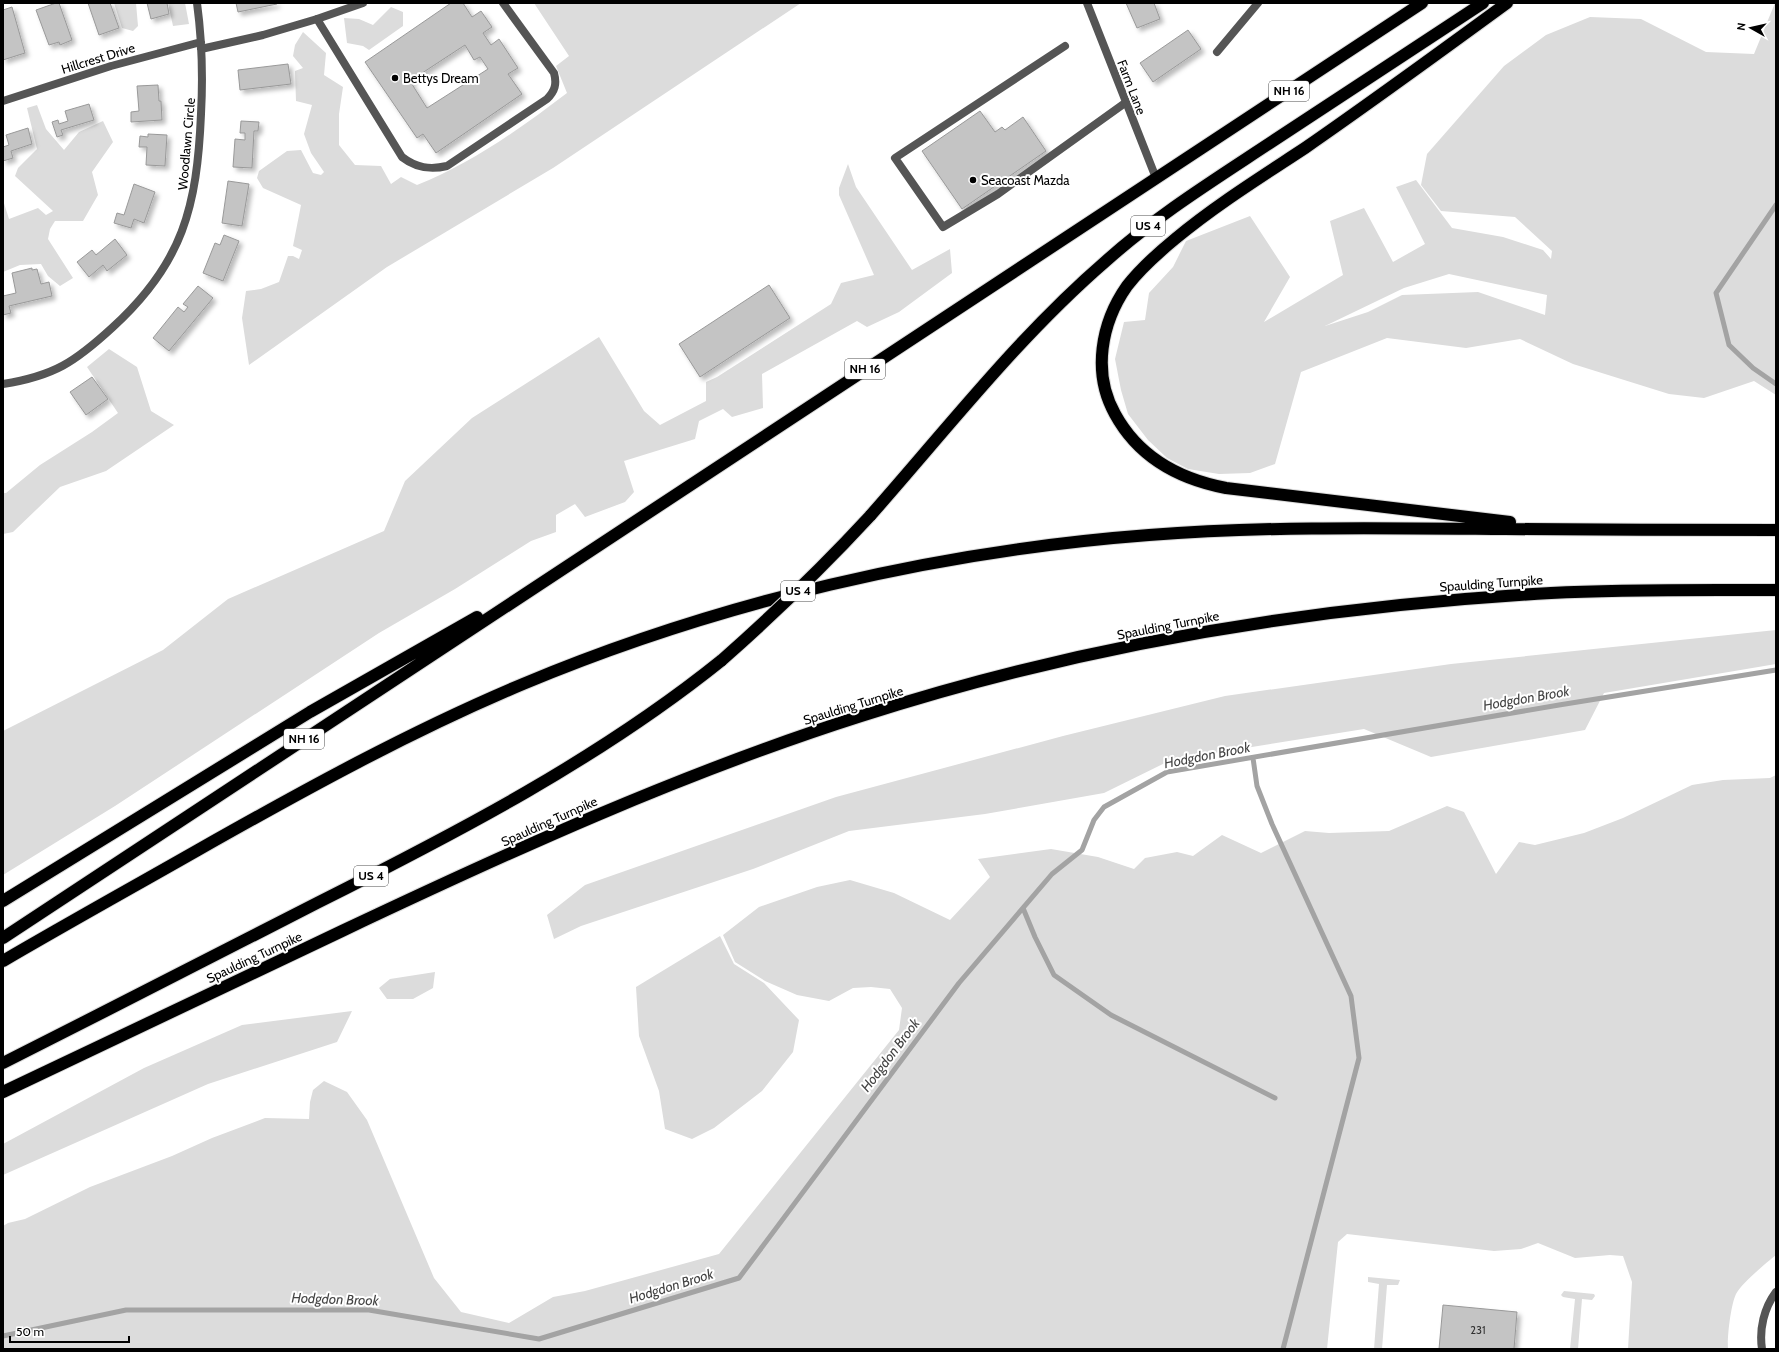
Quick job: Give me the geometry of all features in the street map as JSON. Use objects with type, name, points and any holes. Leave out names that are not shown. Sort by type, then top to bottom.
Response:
[{"type":"highway","name":"NH 16","points":[[3,938],[1422,3]]},
{"type":"highway","name":"US 4","points":[[3,1063],[449,836],[603,747],[675,697],[722,660],[830,560],[1023,340],[1064,298],[1124,245],[1152,223],[1218,178],[1483,3]]},
{"type":"highway","points":[[1507,3],[1378,98],[1221,204],[1188,228],[1153,257],[1117,301],[1109,318],[1104,336],[1102,374],[1112,410],[1121,426],[1146,454],[1161,465],[1178,474],[1208,484],[1298,498],[1568,530]]},
{"type":"highway","points":[[1723,530],[1776,526]]},
{"type":"highway","points":[[3,961],[310,787],[427,728],[526,683],[581,662],[747,606],[860,578],[1032,548],[1148,535],[1322,529],[1776,530]]},
{"type":"highway","points":[[3,901],[310,712],[575,561]]},
{"type":"highway","name":"Spaulding Turnpike","points":[[3,1092],[439,885],[603,812],[698,773],[808,733],[866,714],[972,684],[1092,654],[1156,641],[1266,622],[1439,601],[1556,593],[1673,590],[1776,590]]},
{"type":"street","name":"Woodlawn Circle","points":[[3,384],[44,375],[63,367],[81,356],[124,317],[145,295],[160,276],[172,253],[185,225],[193,198],[201,127],[201,46],[197,3]]},
{"type":"street","name":"Hillcrest Drive","points":[[3,101],[111,66],[201,46],[262,35],[317,19],[363,3]]},
{"type":"street","points":[[317,19],[402,157],[413,164],[428,169],[447,166],[547,99],[553,93],[557,82],[554,73],[503,3]]},
{"type":"street","name":"Farm Lane","points":[[1087,3],[1125,103],[1156,178]]},
{"type":"street","points":[[1217,52],[1258,3]]},
{"type":"street","points":[[1065,46],[895,158],[943,227],[998,194],[1125,103]]},
{"type":"street","points":[[1762,1349],[1760,1341],[1762,1323],[1767,1306],[1776,1292]]},
{"type":"shaded area","points":[[114,3],[136,3],[138,26],[133,31],[122,28]]},
{"type":"shaded area","points":[[168,3],[185,3],[189,24],[173,26]]},
{"type":"shaded area","points":[[534,3],[801,3],[553,168],[387,267],[249,365],[242,318],[246,291],[261,289],[279,282],[288,256],[293,256],[299,259],[302,250],[293,246],[301,205],[263,188],[257,178],[259,171],[287,151],[301,150],[313,173],[321,175],[324,172],[311,153],[304,134],[312,105],[296,101],[295,71],[303,68],[293,56],[295,45],[303,32],[326,53],[324,75],[343,87],[339,114],[339,145],[355,165],[381,166],[391,184],[401,177],[417,185],[457,167],[476,156],[514,132],[567,93],[556,66],[569,56]]},
{"type":"shaded area","points":[[1776,3],[1776,395],[1754,381],[1704,398],[1669,394],[1573,364],[1520,339],[1466,348],[1387,338],[1301,372],[1275,464],[1250,473],[1219,474],[1188,469],[1167,458],[1148,440],[1128,414],[1121,390],[1115,359],[1124,322],[1145,320],[1149,293],[1173,267],[1186,241],[1250,216],[1290,277],[1264,322],[1343,275],[1330,221],[1364,208],[1393,262],[1425,244],[1396,187],[1416,180],[1452,228],[1503,237],[1543,250],[1551,259],[1552,251],[1515,217],[1441,211],[1421,185],[1427,154],[1504,66],[1546,35],[1590,17],[1641,19],[1706,52],[1754,54]],"holes":[[[1449,274],[1547,295],[1545,315],[1478,292],[1402,295],[1368,312],[1325,326],[1404,288]]]},
{"type":"shaded area","points":[[391,7],[403,12],[403,26],[369,50],[363,46],[347,43],[344,18],[359,19],[373,25]]},
{"type":"shaded area","points":[[37,105],[46,129],[64,150],[79,132],[103,121],[113,142],[92,172],[98,195],[83,221],[55,221],[50,229],[48,239],[73,278],[60,286],[48,276],[41,264],[20,265],[3,272],[3,200],[9,219],[38,208],[46,215],[53,211],[15,176],[18,168],[37,149],[27,108]]},
{"type":"shaded area","points":[[848,164],[856,187],[912,270],[950,249],[952,273],[899,312],[867,327],[857,321],[762,374],[763,408],[732,417],[723,409],[699,421],[695,439],[624,461],[634,492],[625,502],[585,517],[575,504],[556,515],[556,532],[531,541],[455,589],[379,633],[115,806],[3,875],[3,731],[163,650],[228,599],[384,531],[405,481],[472,418],[599,337],[644,411],[660,425],[706,401],[706,382],[717,377],[831,304],[841,283],[874,275],[839,195],[839,188]]},
{"type":"shaded area","points":[[109,349],[137,367],[151,411],[174,425],[106,471],[60,487],[13,532],[3,534],[3,493],[6,493],[40,465],[92,432],[118,413],[87,367]]},
{"type":"shaded area","points":[[1776,630],[1776,664],[1604,693],[1585,730],[1431,757],[1364,729],[1171,760],[1104,793],[985,814],[849,831],[753,869],[581,926],[554,939],[547,915],[585,885],[836,797],[1063,736],[1225,696],[1451,664]]},
{"type":"shaded area","points":[[1776,775],[1776,1255],[1748,1279],[1736,1294],[1732,1305],[1728,1349],[1628,1349],[1632,1282],[1623,1256],[1610,1255],[1575,1258],[1538,1243],[1521,1249],[1494,1251],[1347,1234],[1338,1242],[1327,1349],[3,1349],[3,1226],[8,1223],[25,1219],[90,1187],[172,1156],[212,1138],[265,1118],[309,1119],[310,1102],[313,1090],[324,1081],[347,1092],[367,1120],[434,1278],[461,1312],[509,1323],[553,1297],[585,1291],[719,1254],[899,1030],[902,1008],[890,989],[871,987],[853,988],[829,1001],[797,995],[765,981],[735,962],[723,935],[759,907],[817,887],[850,880],[894,893],[950,920],[990,877],[978,859],[1051,849],[1098,857],[1134,869],[1145,858],[1177,852],[1193,856],[1222,835],[1261,853],[1305,831],[1329,833],[1389,831],[1447,806],[1464,812],[1496,874],[1519,842],[1535,845],[1584,833],[1623,818],[1692,785],[1723,780],[1770,778]]},
{"type":"shaded area","points":[[720,936],[734,964],[764,983],[799,1020],[793,1052],[762,1091],[714,1128],[692,1139],[665,1129],[659,1091],[639,1036],[636,987]]},
{"type":"shaded area","points":[[435,972],[433,988],[413,999],[387,999],[379,988],[390,979]]},
{"type":"shaded area","points":[[352,1011],[337,1042],[208,1084],[3,1175],[3,1144],[144,1068],[242,1025]]},
{"type":"shaded area","points":[[1368,1277],[1400,1280],[1398,1285],[1387,1285],[1382,1349],[1374,1349],[1379,1284],[1368,1282]]},
{"type":"shaded area","points":[[1564,1291],[1594,1294],[1595,1296],[1592,1300],[1582,1299],[1578,1349],[1570,1349],[1575,1299],[1563,1297],[1561,1295]]},
{"type":"building","points":[[59,3],[72,40],[60,45],[59,42],[49,45],[36,10]]},
{"type":"building","points":[[88,3],[110,3],[119,28],[99,35]]},
{"type":"building","points":[[147,3],[167,3],[169,14],[151,19]]},
{"type":"building","points":[[236,3],[276,3],[277,4],[238,12]]},
{"type":"building","name":"Bettys Dream","points":[[451,3],[463,3],[472,17],[481,11],[492,27],[483,33],[491,45],[499,39],[518,68],[508,74],[522,94],[436,153],[423,134],[417,138],[365,62]],"holes":[[[465,45],[474,60],[480,57],[488,69],[427,108],[410,81]]]},
{"type":"building","points":[[1126,3],[1154,3],[1160,19],[1137,28]]},
{"type":"building","points":[[12,7],[25,53],[3,60],[3,10]]},
{"type":"building","points":[[1188,30],[1201,49],[1153,82],[1140,63]]},
{"type":"building","points":[[288,64],[291,84],[240,90],[238,70]]},
{"type":"building","points":[[158,85],[162,120],[131,122],[131,112],[139,111],[137,86]]},
{"type":"building","points":[[89,104],[94,120],[61,130],[63,135],[57,137],[52,122],[58,120],[59,124],[68,121],[65,111]]},
{"type":"building","name":"Seacoast Mazda","points":[[980,111],[995,132],[1002,127],[1005,130],[1023,117],[1046,151],[962,209],[922,151]]},
{"type":"building","points":[[241,121],[259,122],[258,131],[254,131],[252,168],[233,167],[235,139],[245,140],[245,133],[240,133]]},
{"type":"building","points":[[28,128],[32,144],[11,151],[13,158],[3,161],[3,147],[9,145],[6,135]]},
{"type":"building","points":[[148,134],[167,135],[165,166],[146,165],[147,147],[139,147],[140,136],[148,137]]},
{"type":"building","points":[[228,181],[249,184],[242,226],[222,223]]},
{"type":"building","points":[[134,184],[155,192],[144,223],[134,219],[131,228],[114,223],[117,213],[124,215]]},
{"type":"building","points":[[224,235],[239,241],[223,281],[203,273],[215,243],[220,245]]},
{"type":"building","points":[[115,239],[127,255],[107,271],[103,265],[89,277],[77,262],[92,250],[96,255]]},
{"type":"building","points":[[32,268],[32,270],[37,269],[41,284],[49,282],[52,296],[9,306],[11,313],[3,315],[3,296],[16,293],[12,273]]},
{"type":"building","points":[[769,285],[790,318],[700,377],[679,344]]},
{"type":"building","points":[[198,286],[213,298],[169,351],[153,338],[178,307],[184,312],[188,307],[183,304]]},
{"type":"building","points":[[92,377],[108,399],[86,415],[70,392]]},
{"type":"building","points":[[1443,1305],[1517,1312],[1514,1349],[1439,1349]]},
{"type":"waterway","name":"Hodgdon Brook","points":[[1776,205],[1716,293],[1729,345],[1753,368],[1776,384]]},
{"type":"waterway","name":"Hodgdon Brook","points":[[3,1336],[126,1310],[369,1310],[539,1339],[739,1278],[959,983],[1052,874],[1082,850],[1094,820],[1104,807],[1167,772],[1559,705],[1776,670]]},
{"type":"waterway","points":[[1253,758],[1257,786],[1272,824],[1351,996],[1359,1058],[1283,1349]]},
{"type":"waterway","points":[[1023,908],[1035,937],[1054,975],[1111,1015],[1275,1098]]},
{"type":"place","name":"Bettys Dream","points":[[395,78]]},
{"type":"place","name":"Seacoast Mazda","points":[[973,180]]}]
